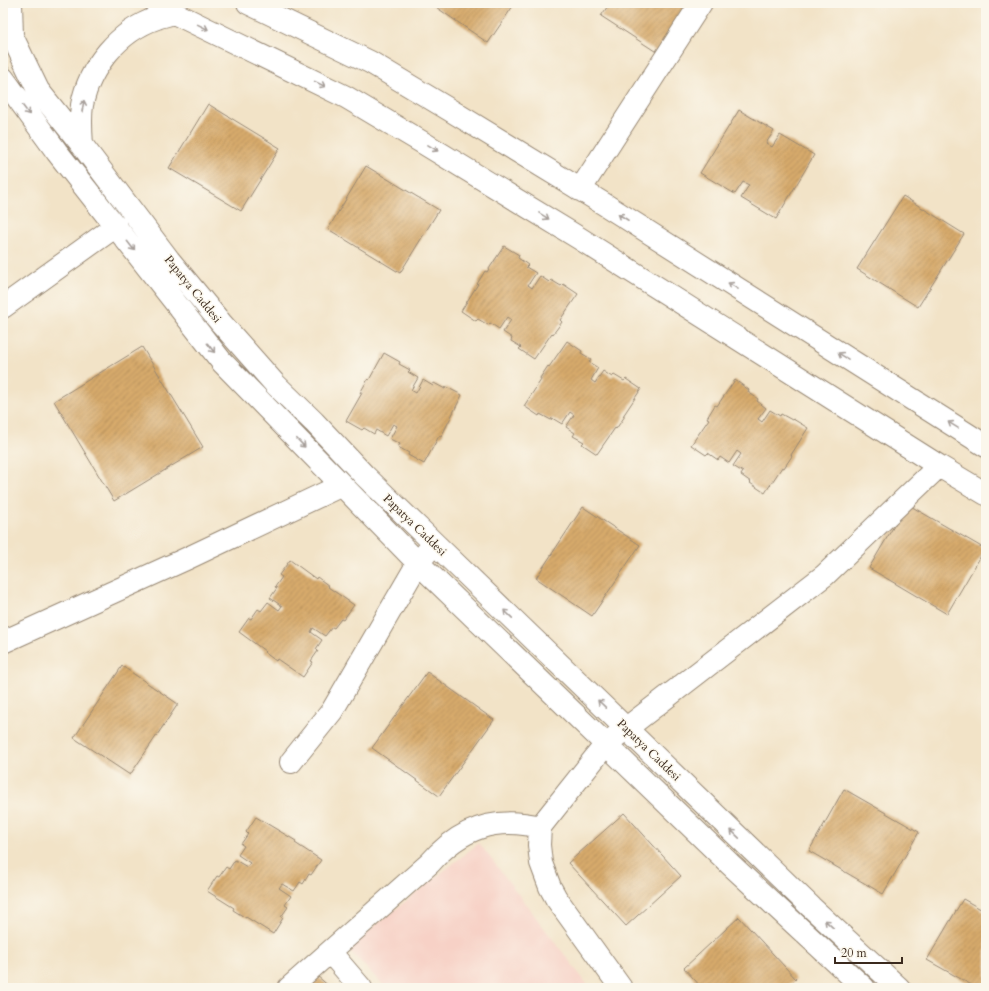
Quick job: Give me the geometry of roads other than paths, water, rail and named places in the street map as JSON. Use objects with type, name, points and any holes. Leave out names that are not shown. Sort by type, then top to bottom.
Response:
[{"type":"street","name":"Papatya Caddesi","points":[[11,3],[12,36],[38,90],[82,145],[169,260],[220,322],[275,384],[314,422],[364,475],[433,542],[811,907],[899,988]]},
{"type":"street","points":[[248,3],[370,62],[580,190],[986,446]]},
{"type":"street","points":[[580,190],[701,3]]},
{"type":"street","points":[[82,145],[80,125],[82,105],[88,86],[97,68],[108,52],[122,38],[138,27],[156,18],[165,8],[346,97],[375,114],[578,238],[939,466],[986,494]]},
{"type":"street","name":"Papatya Caddesi","points":[[3,78],[57,152],[222,362],[418,564],[731,865],[864,988]]},
{"type":"street","points":[[3,307],[116,226]]},
{"type":"street","points":[[622,988],[556,898],[550,887],[542,863],[539,845],[540,826],[606,744],[826,574],[939,466]]},
{"type":"street","points":[[3,642],[188,558],[342,485]]},
{"type":"street","points":[[291,762],[332,711],[418,564],[433,542]]},
{"type":"street","points":[[289,988],[430,863],[450,842],[462,834],[476,828],[508,822],[540,826]]},
{"type":"street","points":[[330,952],[361,988]]}]
